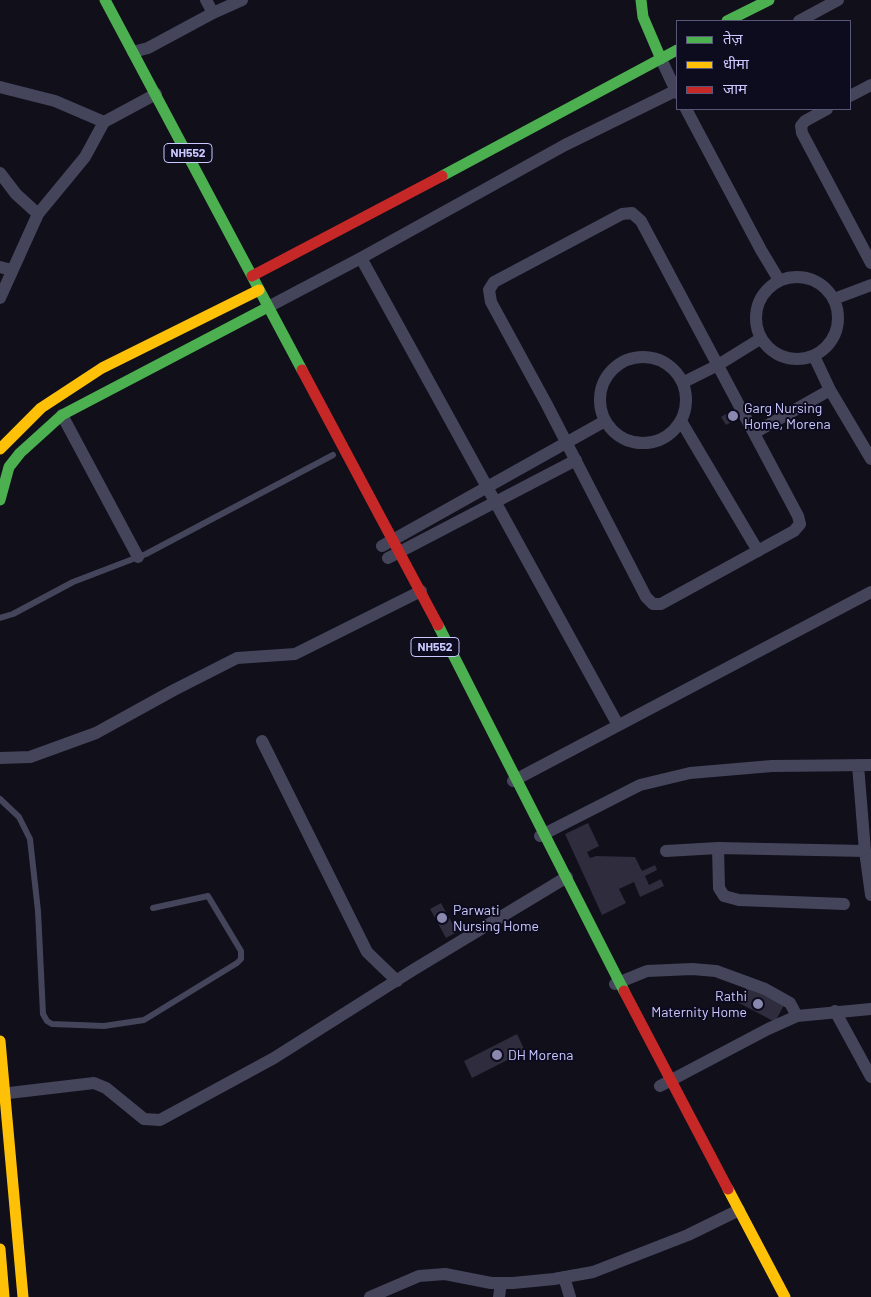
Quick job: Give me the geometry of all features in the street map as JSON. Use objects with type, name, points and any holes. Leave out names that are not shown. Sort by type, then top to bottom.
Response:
[{"type":"main road","name":"NH552","points":[[92,0],[151,97],[262,313],[388,551],[421,591],[612,986],[733,1217]]},
{"type":"main road","name":"NH552","points":[[105,0],[134,52],[151,97],[158,123]]},
{"type":"main road","points":[[641,0],[643,17],[661,59]]},
{"type":"main road","points":[[729,20],[769,0]]},
{"type":"main road","points":[[0,449],[41,408],[102,368],[676,51]]},
{"type":"main road","name":"NH552","points":[[171,148],[249,286]]},
{"type":"main road","points":[[0,500],[5,464],[20,453],[62,414],[262,313]]},
{"type":"main road","name":"NH552","points":[[485,743],[512,782]]},
{"type":"main road","name":"NH552","points":[[562,880],[574,918]]},
{"type":"main road","points":[[0,1041],[3,1094],[23,1297]]},
{"type":"main road","name":"NH552","points":[[712,1183],[785,1297]]},
{"type":"main road","points":[[0,1249],[4,1297]]},
{"type":"street","points":[[206,0],[213,13]]},
{"type":"street","points":[[134,52],[148,48],[213,13],[242,0]]},
{"type":"street","points":[[801,20],[838,0]]},
{"type":"street","points":[[661,59],[676,89]]},
{"type":"street","points":[[851,95],[871,85]]},
{"type":"street","points":[[0,87],[54,101],[104,122]]},
{"type":"street","points":[[262,313],[565,145],[676,91]]},
{"type":"street","points":[[0,298],[6,269],[38,214],[85,157],[104,122],[151,97]]},
{"type":"street","points":[[687,110],[761,250],[780,280]]},
{"type":"street","points":[[826,110],[805,121],[801,126],[802,133],[871,263]]},
{"type":"street","points":[[0,173],[16,194],[38,214]]},
{"type":"street","points":[[632,213],[641,221],[718,365],[798,516],[800,524],[794,531],[661,604],[653,604],[646,597],[576,460],[491,302],[489,290],[494,282],[622,214],[632,213]]},
{"type":"street","points":[[361,258],[618,725]]},
{"type":"street","points":[[747,347],[773,353],[790,360],[808,359],[824,350],[836,335],[839,317],[834,299],[820,283],[800,276],[780,280],[762,295],[755,317],[760,339],[773,353]]},
{"type":"street","points":[[834,299],[871,285]]},
{"type":"street","points":[[684,382],[718,365],[760,339]]},
{"type":"street","points":[[647,356],[662,361],[669,364],[684,382],[687,401],[681,421],[671,434],[654,442],[635,443],[617,435],[605,421],[600,398],[606,376],[624,360],[647,356]]},
{"type":"street","points":[[814,356],[830,390],[871,459]]},
{"type":"street","points":[[754,433],[830,390]]},
{"type":"street","points":[[62,414],[138,557]]},
{"type":"street","points":[[388,551],[488,488],[605,421]]},
{"type":"street","points":[[681,421],[758,551]]},
{"type":"street","points":[[388,551],[495,502],[576,460]]},
{"type":"street","points":[[0,758],[30,757],[96,733],[237,658],[295,654],[421,591]]},
{"type":"street","points":[[512,782],[871,592]]},
{"type":"street","points":[[262,742],[367,952],[396,981]]},
{"type":"street","points":[[540,837],[640,785],[690,773],[772,766],[865,765],[864,851],[871,895]]},
{"type":"street","points":[[666,850],[718,848],[864,851]]},
{"type":"street","points":[[718,848],[719,888],[724,896],[739,900],[844,904]]},
{"type":"street","points":[[3,1094],[94,1083],[106,1088],[144,1119],[160,1120],[274,1058],[562,880]]},
{"type":"street","points":[[612,986],[648,971],[692,969],[716,971],[773,994],[790,1003],[797,1016]]},
{"type":"street","points":[[663,1084],[797,1016],[871,1009]]},
{"type":"street","points":[[835,1012],[871,1078]]},
{"type":"street","points":[[370,1297],[419,1276],[445,1274],[491,1283],[501,1283],[564,1277],[593,1272],[733,1217]]},
{"type":"street","points":[[564,1277],[570,1297]]},
{"type":"street","points":[[499,1297],[501,1283]]},
{"type":"lane","points":[[0,618],[13,614],[73,582],[138,557],[333,455]]},
{"type":"lane","points":[[0,799],[20,817],[30,839],[38,911],[43,1014],[47,1021],[52,1024],[104,1026],[144,1020],[237,964],[241,951],[208,896],[153,908]]},
{"type":"building","points":[[733,410],[737,419],[726,425],[721,417]]},
{"type":"building","points":[[588,823],[599,846],[587,852],[590,858],[596,856],[635,857],[642,871],[655,865],[657,870],[645,876],[649,885],[661,879],[664,886],[640,897],[634,882],[619,889],[626,903],[602,915],[565,834]]},
{"type":"building","points":[[441,903],[457,932],[446,938],[430,909]]},
{"type":"building","points":[[747,986],[784,1005],[775,1022],[739,1003]]},
{"type":"building","points":[[517,1034],[525,1051],[472,1078],[464,1061]]},
{"type":"traffic: fast","points":[[105,0],[302,370]]},
{"type":"traffic: fast","points":[[641,0],[643,17],[661,59]]},
{"type":"traffic: fast","points":[[729,20],[769,0]]},
{"type":"traffic: fast","points":[[442,176],[676,51]]},
{"type":"traffic: fast","points":[[0,500],[9,467],[20,453],[62,415],[268,307]]},
{"type":"traffic: fast","points":[[438,625],[624,991]]},
{"type":"traffic: slow","points":[[0,449],[41,408],[102,368],[259,290]]},
{"type":"traffic: slow","points":[[0,1041],[23,1297]]},
{"type":"traffic: slow","points":[[728,1189],[785,1297]]},
{"type":"traffic: slow","points":[[0,1249],[4,1297]]},
{"type":"traffic: jam","points":[[252,276],[442,176]]},
{"type":"traffic: jam","points":[[302,370],[438,625]]},
{"type":"traffic: jam","points":[[624,991],[728,1189]]},
{"type":"place","name":"Garg Nursing Home, Morena","points":[[733,416]]},
{"type":"place","name":"Parwati Nursing Home","points":[[442,918]]},
{"type":"place","name":"Rathi Maternity Home","points":[[758,1004]]},
{"type":"place","name":"DH Morena","points":[[497,1055]]}]
